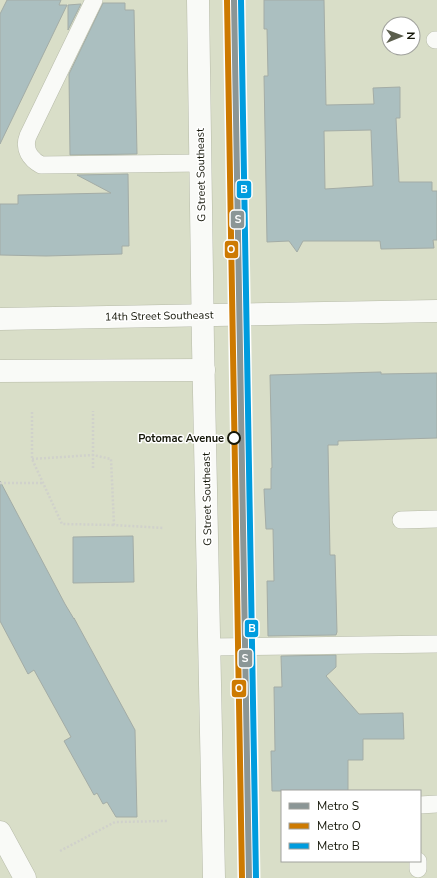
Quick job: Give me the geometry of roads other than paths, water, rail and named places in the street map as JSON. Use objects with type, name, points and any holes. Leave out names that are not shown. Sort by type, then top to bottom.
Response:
[{"type":"street","name":"G Street Southeast","points":[[198,0],[214,878]]},
{"type":"street","name":"14th Street Southeast","points":[[0,319],[437,311]]},
{"type":"street","points":[[0,371],[204,370]]},
{"type":"street","points":[[0,832],[25,878]]},
{"type":"lane","points":[[94,0],[26,140],[27,149],[32,159],[42,165],[201,163]]},
{"type":"lane","points":[[401,520],[437,519]]},
{"type":"lane","points":[[210,648],[437,644]]},
{"type":"lane","points":[[421,805],[437,804]]},
{"type":"metro line","name":"O","points":[[227,0],[242,878]]},
{"type":"metro line","name":"S","points":[[234,0],[249,878]]},
{"type":"metro line","name":"B","points":[[241,0],[256,878]]},
{"type":"place","name":"Potomac Avenue","points":[[234,438]]}]
